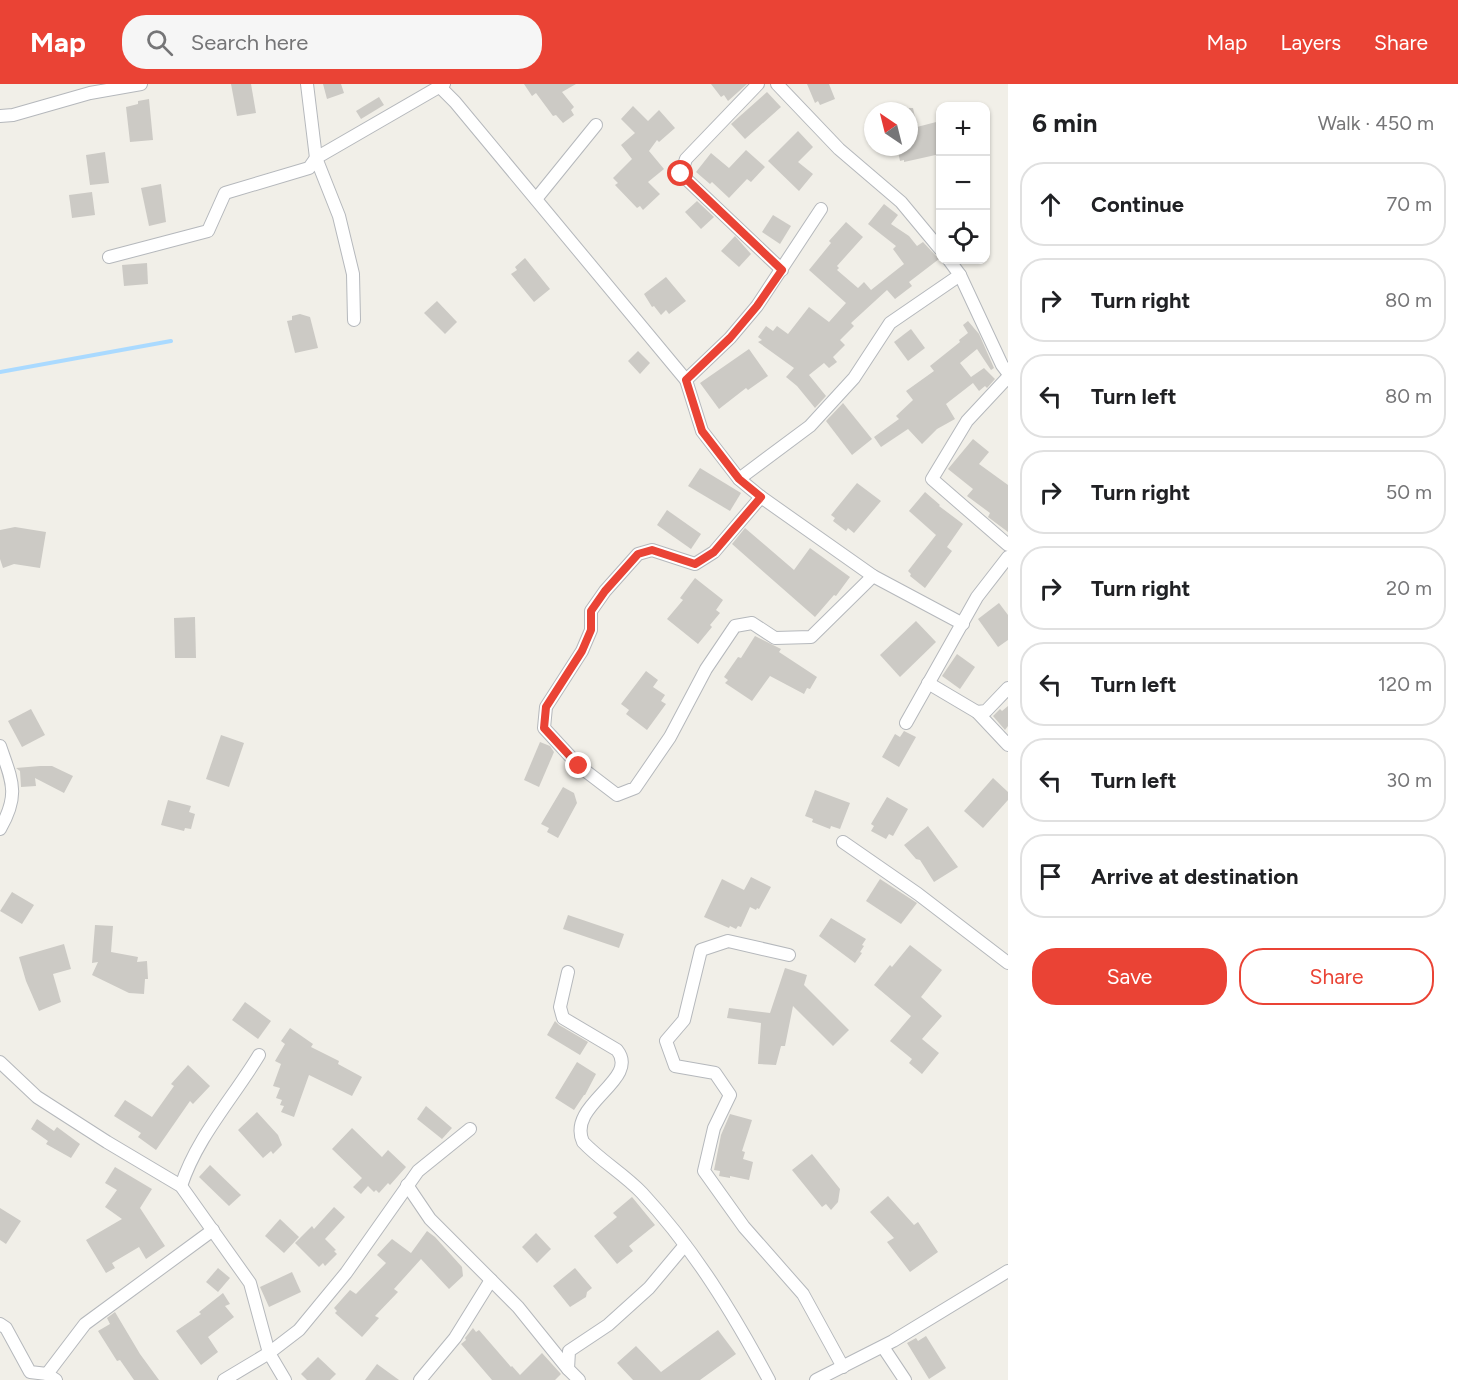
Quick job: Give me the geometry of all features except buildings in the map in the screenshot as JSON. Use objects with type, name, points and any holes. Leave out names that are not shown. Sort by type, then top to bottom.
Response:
[{"type":"street","points":[[0,116],[13,115],[90,93],[141,84]]},
{"type":"street","points":[[307,84],[316,158],[339,216],[353,274],[354,320]]},
{"type":"street","points":[[758,84],[686,159],[681,174],[782,270]]},
{"type":"street","points":[[777,84],[839,149],[901,202],[936,244]]},
{"type":"street","points":[[109,257],[208,231],[225,193],[309,168],[316,158],[442,86],[686,380],[702,431],[739,479],[873,576],[963,624]]},
{"type":"street","points":[[536,199],[596,125]]},
{"type":"street","points":[[686,380],[730,338],[757,306],[821,209]]},
{"type":"street","points":[[952,264],[960,275],[1008,375],[967,421],[932,479],[1008,545]]},
{"type":"street","points":[[739,479],[810,426],[854,378],[890,323],[960,275]]},
{"type":"street","points":[[761,497],[714,552],[695,564],[652,550],[638,554],[605,591],[591,611],[591,630],[582,651],[546,707],[544,728],[579,766],[617,795],[635,788],[670,736],[706,669],[735,626],[752,623],[775,638],[811,637],[873,576]]},
{"type":"street","points":[[906,723],[976,597],[1008,557]]},
{"type":"street","points":[[928,683],[976,712],[1008,745]]},
{"type":"street","points":[[976,712],[986,711],[1008,688]]},
{"type":"street","points":[[0,746],[13,784],[10,811],[0,829]]},
{"type":"street","points":[[843,842],[918,894],[1008,963]]},
{"type":"street","points":[[789,956],[728,941],[701,950],[684,1020],[666,1041],[675,1066],[715,1073],[730,1095],[714,1128],[705,1172],[744,1227],[803,1294],[843,1367]]},
{"type":"street","points":[[568,972],[560,1007],[563,1017],[617,1050],[623,1062],[615,1079],[587,1109],[580,1122],[579,1134],[592,1152],[641,1192],[685,1245],[706,1273],[769,1380]]},
{"type":"street","points":[[181,1186],[187,1168],[231,1094],[259,1055]]},
{"type":"street","points":[[0,1062],[37,1097],[181,1186],[250,1283],[269,1353],[285,1380]]},
{"type":"street","points":[[224,1380],[269,1353],[299,1330],[346,1273],[418,1171],[470,1129]]},
{"type":"street","points":[[407,1185],[430,1219],[518,1307],[579,1380]]},
{"type":"street","points":[[0,1324],[6,1328],[30,1372],[52,1377],[85,1324],[213,1230]]},
{"type":"street","points":[[568,1369],[569,1351],[608,1325],[649,1288],[685,1245]]},
{"type":"street","points":[[816,1380],[883,1347],[1008,1271]]},
{"type":"street","points":[[420,1380],[455,1338],[491,1280]]},
{"type":"street","points":[[883,1347],[905,1380]]},
{"type":"waterway","points":[[0,372],[171,341]]},
{"type":"route","points":[[579,766],[544,728],[546,707],[582,651],[591,630],[591,611],[605,591],[638,554],[652,550],[695,564],[714,552],[761,497],[739,479],[702,431],[686,380],[730,338],[757,306],[782,270],[681,174]]}]
